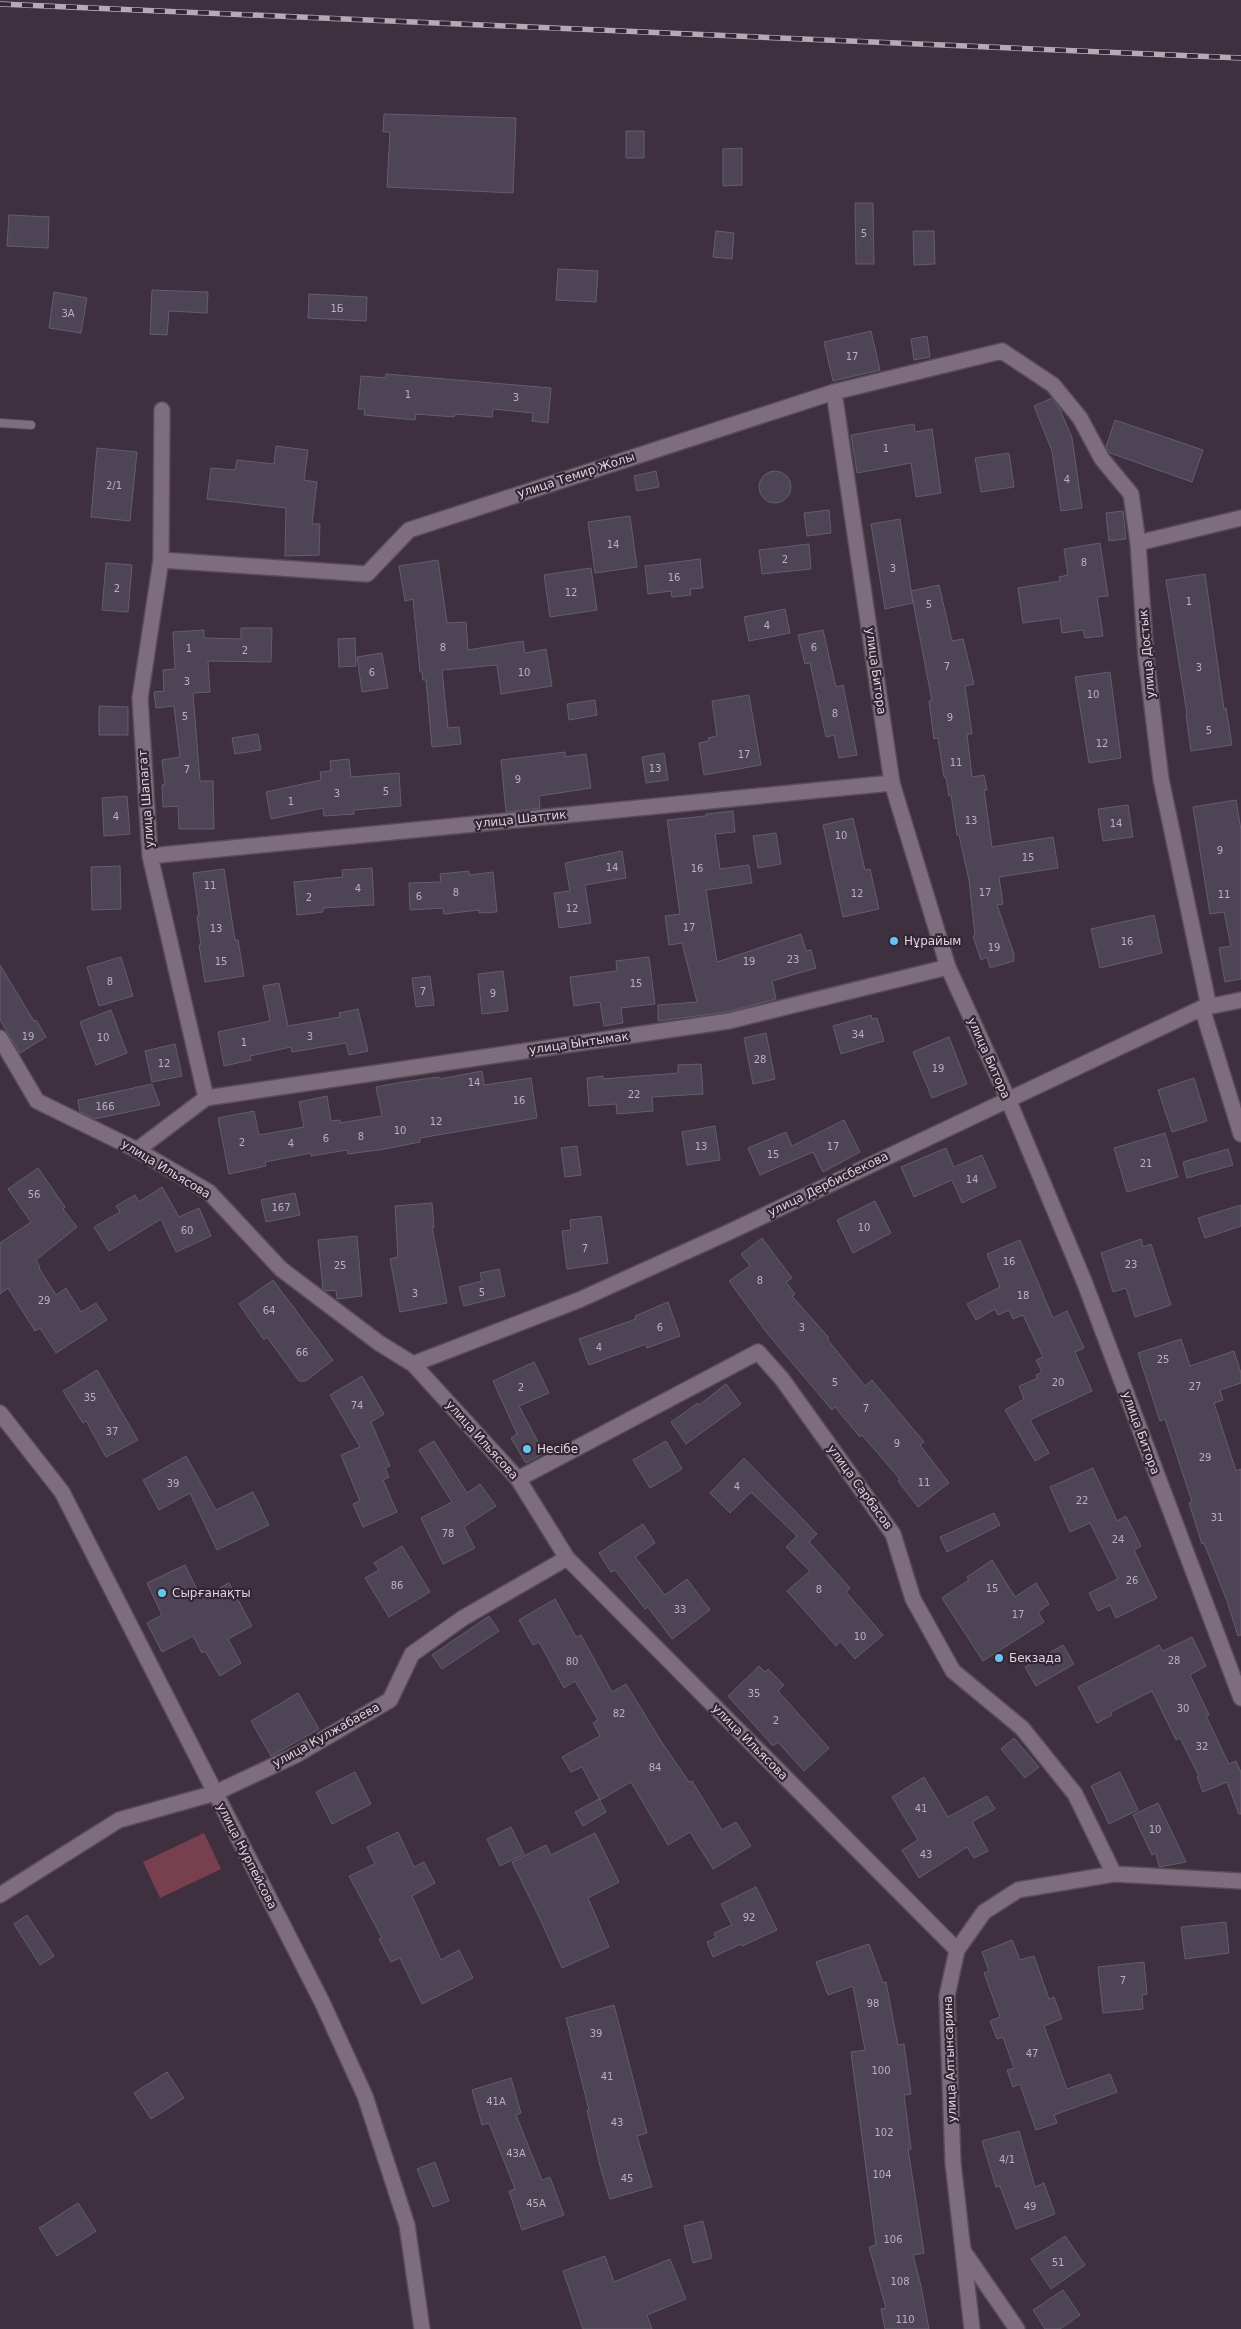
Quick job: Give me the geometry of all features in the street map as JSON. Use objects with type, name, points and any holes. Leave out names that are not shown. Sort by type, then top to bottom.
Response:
[{"type":"street","name":"улица Темир Жолы","points":[[161,560],[367,574],[409,530],[834,392],[1002,351]]},
{"type":"street","name":"улица Достык","points":[[1002,351],[1054,385],[1080,418],[1102,459],[1131,494],[1138,543],[1146,657],[1161,779],[1206,1007],[1241,1134]]},
{"type":"street","name":"улица Битора","points":[[834,392],[892,783],[948,967],[1008,1099],[1084,1281],[1241,1698]]},
{"type":"street","name":"улица Шапагат","points":[[162,410],[161,560],[140,698],[150,856],[206,1098]]},
{"type":"street","points":[[1138,543],[1241,518]]},
{"type":"street","name":"улица Шаттик","points":[[150,856],[892,783]]},
{"type":"street","name":"улица Ынтымак","points":[[206,1098],[729,1021],[948,967]]},
{"type":"street","name":"улица Дербисбекова","points":[[413,1364],[579,1300],[727,1233],[1206,1007],[1241,1000]]},
{"type":"street","name":"улица Ильясова","points":[[0,1038],[37,1101],[137,1150],[208,1192],[281,1269],[379,1343],[413,1364],[518,1479],[567,1558],[957,1950]]},
{"type":"street","points":[[137,1150],[206,1098]]},
{"type":"street","name":"улица Сарбасов","points":[[518,1479],[758,1352],[782,1379],[893,1534],[913,1598],[953,1671],[1022,1728],[1075,1794],[1114,1874]]},
{"type":"street","name":"улица Нурпейсова","points":[[0,1413],[62,1492],[322,2002],[365,2096],[407,2224],[422,2329]]},
{"type":"street","name":"улица Кулжабаева","points":[[0,1895],[119,1820],[215,1793],[296,1755],[390,1700],[412,1654],[463,1618],[567,1558]]},
{"type":"street","name":"улица Алтынсарина","points":[[972,2329],[953,2163],[946,1996],[957,1950],[984,1912],[1018,1890],[1114,1874],[1241,1881]]},
{"type":"street","points":[[963,2251],[1018,2329]]},
{"type":"lane","points":[[0,423],[31,425]]},
{"type":"shaded area","points":[[204,1833],[221,1869],[160,1898],[143,1862]]},
{"type":"building","points":[[384,114],[516,118],[513,193],[387,187],[390,132],[383,132]]},
{"type":"building","points":[[626,131],[644,131],[644,158],[626,158]]},
{"type":"building","points":[[742,148],[742,185],[723,186],[723,149]]},
{"type":"building","points":[[855,203],[873,203],[874,264],[856,264]]},
{"type":"building","points":[[9,215],[49,217],[48,248],[7,246]]},
{"type":"building","points":[[716,231],[734,233],[732,259],[713,257]]},
{"type":"building","points":[[913,231],[934,231],[935,264],[914,265]]},
{"type":"building","points":[[558,269],[598,271],[596,302],[556,300]]},
{"type":"building","points":[[152,290],[208,292],[207,313],[169,311],[167,335],[150,334]]},
{"type":"building","points":[[54,292],[87,298],[81,333],[49,328]]},
{"type":"building","points":[[309,294],[367,297],[366,321],[308,318]]},
{"type":"building","points":[[871,331],[880,370],[833,381],[824,342]]},
{"type":"building","points":[[927,336],[930,357],[914,360],[911,339]]},
{"type":"building","points":[[386,374],[551,388],[548,423],[532,421],[533,413],[493,409],[492,417],[455,414],[454,417],[416,414],[415,420],[364,415],[365,409],[358,409],[361,376],[386,378]]},
{"type":"building","points":[[1052,398],[1060,409],[1072,438],[1082,508],[1061,511],[1052,451],[1034,406]]},
{"type":"building","points":[[1115,420],[1203,450],[1192,482],[1110,453],[1106,447]]},
{"type":"building","points":[[914,424],[915,432],[932,429],[941,493],[916,497],[911,463],[857,473],[851,435]]},
{"type":"building","points":[[276,446],[308,450],[304,480],[317,482],[312,524],[320,524],[319,555],[285,556],[286,508],[207,499],[211,468],[235,470],[237,460],[274,464]]},
{"type":"building","points":[[97,448],[137,452],[130,521],[91,517]]},
{"type":"building","points":[[1009,453],[1014,487],[981,492],[975,458]]},
{"type":"building","points":[[656,471],[659,487],[637,491],[634,476]]},
{"type":"building","points":[[775,471],[786,476],[791,487],[786,498],[775,503],[764,498],[759,487],[764,476]]},
{"type":"building","points":[[829,510],[831,533],[807,536],[804,513]]},
{"type":"building","points":[[1123,511],[1126,539],[1109,541],[1106,513]]},
{"type":"building","points":[[630,516],[637,567],[595,573],[588,522]]},
{"type":"building","points":[[900,519],[913,603],[885,609],[871,524]]},
{"type":"building","points":[[1100,543],[1108,596],[1097,597],[1103,636],[1085,638],[1083,630],[1062,633],[1060,618],[1023,623],[1018,588],[1060,581],[1059,577],[1068,575],[1064,549]]},
{"type":"building","points":[[809,544],[811,569],[762,574],[759,550]]},
{"type":"building","points":[[700,559],[703,588],[690,589],[691,595],[672,597],[671,591],[648,594],[645,566]]},
{"type":"building","points":[[438,560],[447,623],[466,622],[468,650],[523,641],[525,653],[546,649],[552,686],[501,694],[497,665],[442,670],[448,728],[459,727],[461,744],[432,747],[426,680],[423,680],[422,672],[420,672],[413,599],[405,601],[399,566]]},
{"type":"building","points":[[106,563],[132,565],[128,612],[102,610]]},
{"type":"building","points":[[591,568],[597,610],[550,617],[544,575]]},
{"type":"building","points":[[1205,574],[1224,709],[1226,708],[1232,745],[1191,751],[1166,580]]},
{"type":"building","points":[[939,585],[952,641],[963,639],[974,684],[965,686],[972,734],[967,734],[972,777],[984,775],[987,790],[984,790],[992,847],[1053,837],[1058,868],[999,877],[1003,904],[997,905],[1014,954],[1014,961],[990,968],[987,957],[981,960],[973,936],[975,935],[969,880],[959,835],[957,835],[951,795],[949,796],[946,777],[944,777],[938,738],[934,739],[929,701],[932,701],[911,591]]},
{"type":"building","points":[[785,609],[790,633],[749,641],[744,617]]},
{"type":"building","points":[[241,628],[272,628],[271,662],[208,661],[210,692],[193,693],[200,781],[213,781],[214,829],[179,829],[178,806],[163,807],[162,785],[165,785],[162,760],[180,757],[174,706],[156,708],[154,692],[164,691],[163,670],[175,669],[173,632],[204,630],[204,638],[241,639]]},
{"type":"building","points":[[823,630],[836,687],[843,685],[857,755],[839,758],[834,735],[826,737],[810,663],[805,664],[798,635]]},
{"type":"building","points":[[355,638],[356,666],[339,667],[338,639]]},
{"type":"building","points":[[382,653],[388,688],[362,692],[357,657]]},
{"type":"building","points":[[1110,672],[1121,758],[1089,763],[1075,677]]},
{"type":"building","points":[[749,695],[761,765],[704,775],[699,743],[709,741],[708,738],[717,736],[712,701]]},
{"type":"building","points":[[595,700],[597,715],[569,720],[567,704]]},
{"type":"building","points":[[99,706],[128,707],[128,735],[99,735]]},
{"type":"building","points":[[258,734],[261,750],[235,754],[232,738]]},
{"type":"building","points":[[565,752],[565,757],[586,754],[591,788],[539,796],[540,808],[506,812],[501,760]]},
{"type":"building","points":[[664,753],[668,780],[646,783],[642,757]]},
{"type":"building","points":[[349,759],[351,777],[399,773],[401,806],[354,810],[354,814],[324,816],[323,808],[271,819],[266,792],[321,780],[320,772],[331,771],[330,761]]},
{"type":"building","points":[[127,796],[130,834],[104,836],[102,798]]},
{"type":"building","points":[[1236,800],[1241,830],[1241,979],[1225,982],[1219,948],[1231,946],[1224,912],[1210,914],[1193,807]]},
{"type":"building","points":[[1128,805],[1133,837],[1103,841],[1098,809]]},
{"type":"building","points":[[733,811],[735,832],[715,834],[720,869],[749,865],[752,883],[706,890],[717,962],[801,934],[806,951],[811,950],[816,968],[772,981],[776,999],[727,1012],[658,1021],[658,1005],[697,1002],[682,943],[669,945],[665,916],[680,914],[667,820]]},
{"type":"building","points":[[853,818],[865,870],[870,869],[879,909],[843,917],[823,825]]},
{"type":"building","points":[[776,833],[781,864],[758,868],[753,836]]},
{"type":"building","points":[[622,851],[626,878],[585,885],[591,923],[559,928],[554,893],[570,891],[565,863]]},
{"type":"building","points":[[120,866],[121,909],[92,910],[91,867]]},
{"type":"building","points":[[372,868],[374,905],[323,908],[323,912],[297,915],[294,882],[343,877],[342,870]]},
{"type":"building","points":[[224,869],[235,940],[238,940],[244,976],[205,982],[199,945],[201,945],[197,916],[199,916],[193,873]]},
{"type":"building","points":[[469,871],[469,875],[493,872],[497,912],[479,913],[479,910],[444,914],[443,908],[410,910],[409,883],[441,882],[440,874]]},
{"type":"building","points":[[1154,915],[1162,953],[1100,968],[1091,929]]},
{"type":"building","points":[[121,957],[133,996],[99,1006],[87,967]]},
{"type":"building","points":[[649,957],[655,1004],[621,1008],[623,1023],[604,1026],[600,1002],[574,1006],[570,977],[617,971],[616,961]]},
{"type":"building","points":[[0,965],[46,1037],[20,1053],[0,1020]]},
{"type":"building","points":[[503,971],[508,1011],[482,1014],[478,974]]},
{"type":"building","points":[[430,976],[434,1005],[416,1007],[412,978]]},
{"type":"building","points":[[279,983],[288,1026],[340,1017],[339,1013],[358,1009],[368,1051],[349,1055],[346,1043],[292,1052],[291,1047],[250,1056],[251,1060],[224,1066],[218,1032],[270,1021],[263,986]]},
{"type":"building","points":[[111,1010],[127,1053],[96,1065],[80,1022]]},
{"type":"building","points":[[871,1015],[872,1019],[877,1018],[884,1041],[841,1054],[833,1026]]},
{"type":"building","points":[[766,1033],[775,1079],[753,1084],[744,1038]]},
{"type":"building","points":[[949,1037],[967,1084],[932,1098],[913,1052]]},
{"type":"building","points":[[175,1044],[182,1076],[152,1082],[145,1051]]},
{"type":"building","points":[[701,1064],[703,1094],[652,1097],[653,1111],[617,1114],[616,1104],[589,1106],[587,1078],[603,1076],[603,1079],[678,1073],[678,1065]]},
{"type":"building","points":[[482,1071],[484,1085],[531,1078],[537,1118],[420,1138],[420,1142],[385,1149],[348,1154],[347,1150],[311,1156],[311,1153],[265,1162],[266,1166],[229,1174],[218,1118],[254,1111],[259,1135],[304,1127],[299,1102],[327,1096],[331,1121],[340,1120],[340,1123],[382,1116],[376,1087],[439,1077],[440,1079]]},
{"type":"building","points":[[1194,1078],[1207,1121],[1172,1132],[1158,1090]]},
{"type":"building","points":[[152,1084],[160,1105],[95,1119],[80,1112],[78,1100]]},
{"type":"building","points":[[844,1120],[860,1152],[823,1172],[813,1152],[760,1175],[748,1148],[786,1132],[792,1146]]},
{"type":"building","points":[[715,1126],[720,1160],[687,1165],[682,1132]]},
{"type":"building","points":[[1165,1133],[1178,1177],[1127,1192],[1114,1148]]},
{"type":"building","points":[[577,1146],[581,1175],[565,1177],[561,1148]]},
{"type":"building","points":[[946,1148],[954,1167],[982,1155],[996,1187],[962,1203],[952,1180],[914,1197],[901,1167]]},
{"type":"building","points":[[1228,1149],[1233,1165],[1187,1178],[1183,1162]]},
{"type":"building","points":[[38,1168],[65,1207],[63,1209],[77,1227],[36,1260],[39,1268],[56,1295],[66,1288],[81,1312],[96,1303],[107,1320],[56,1353],[40,1328],[35,1331],[8,1288],[0,1294],[0,1243],[31,1222],[8,1189]]},
{"type":"building","points":[[162,1187],[179,1217],[199,1208],[211,1236],[176,1252],[161,1219],[109,1251],[94,1227],[120,1212],[116,1206],[135,1195],[139,1202]]},
{"type":"building","points":[[295,1193],[300,1215],[266,1222],[261,1200]]},
{"type":"building","points":[[875,1201],[891,1233],[853,1253],[837,1220]]},
{"type":"building","points":[[432,1203],[434,1227],[432,1227],[447,1303],[400,1312],[390,1259],[398,1257],[395,1206]]},
{"type":"building","points":[[1241,1205],[1241,1226],[1205,1238],[1198,1218]]},
{"type":"building","points":[[601,1216],[608,1263],[567,1269],[562,1231],[571,1230],[570,1220]]},
{"type":"building","points":[[357,1236],[362,1296],[337,1299],[336,1290],[326,1291],[323,1289],[318,1240]]},
{"type":"building","points":[[762,1238],[792,1278],[786,1282],[795,1294],[792,1296],[829,1338],[827,1339],[865,1386],[872,1380],[924,1442],[920,1445],[949,1483],[918,1507],[898,1481],[900,1479],[862,1435],[860,1437],[835,1407],[832,1410],[767,1333],[729,1281],[750,1266],[741,1254]]},
{"type":"building","points":[[1141,1239],[1143,1247],[1151,1244],[1171,1305],[1135,1317],[1126,1288],[1113,1292],[1101,1253]]},
{"type":"building","points":[[1020,1240],[1053,1318],[1067,1311],[1084,1348],[1075,1352],[1092,1391],[1030,1420],[1049,1453],[1035,1461],[1005,1410],[1024,1399],[1019,1386],[1038,1378],[1036,1375],[1042,1372],[1036,1360],[1043,1357],[1023,1315],[1013,1319],[1009,1310],[998,1315],[995,1309],[976,1320],[967,1304],[1000,1287],[987,1254]]},
{"type":"building","points":[[499,1269],[505,1296],[464,1306],[459,1287],[482,1281],[480,1273]]},
{"type":"building","points":[[273,1280],[333,1360],[306,1381],[299,1381],[267,1337],[264,1340],[239,1304]]},
{"type":"building","points":[[668,1302],[680,1336],[647,1348],[646,1344],[589,1365],[579,1339],[636,1319],[635,1316]]},
{"type":"building","points":[[1181,1339],[1190,1366],[1234,1351],[1241,1373],[1241,1383],[1220,1390],[1223,1400],[1214,1403],[1236,1471],[1241,1469],[1241,1635],[1238,1636],[1227,1601],[1204,1543],[1202,1544],[1189,1503],[1192,1502],[1165,1419],[1160,1421],[1138,1353]]},
{"type":"building","points":[[534,1362],[549,1393],[519,1406],[544,1453],[526,1463],[511,1438],[517,1434],[493,1381]]},
{"type":"building","points":[[97,1370],[138,1440],[106,1457],[86,1421],[83,1423],[63,1391]]},
{"type":"building","points":[[362,1376],[384,1414],[371,1422],[390,1466],[385,1468],[389,1477],[383,1480],[397,1512],[363,1527],[353,1504],[360,1501],[341,1455],[360,1447],[330,1395]]},
{"type":"building","points":[[726,1384],[741,1404],[686,1444],[671,1422],[698,1403],[699,1405]]},
{"type":"building","points":[[434,1441],[467,1493],[480,1484],[496,1506],[464,1527],[475,1548],[443,1564],[421,1518],[452,1502],[419,1450]]},
{"type":"building","points":[[666,1441],[682,1469],[650,1488],[633,1460]]},
{"type":"building","points":[[186,1456],[216,1510],[253,1492],[269,1525],[217,1550],[190,1493],[159,1510],[143,1480]]},
{"type":"building","points":[[744,1458],[817,1534],[809,1542],[850,1588],[846,1592],[883,1635],[855,1659],[840,1641],[836,1646],[787,1591],[810,1571],[786,1547],[797,1536],[751,1492],[730,1513],[710,1493]]},
{"type":"building","points":[[1093,1468],[1117,1521],[1126,1516],[1141,1546],[1134,1550],[1157,1598],[1116,1618],[1110,1605],[1098,1611],[1089,1593],[1118,1579],[1090,1523],[1070,1532],[1050,1487]]},
{"type":"building","points":[[994,1513],[1000,1525],[947,1552],[940,1537]]},
{"type":"building","points":[[643,1524],[655,1543],[635,1557],[665,1595],[687,1579],[710,1610],[672,1639],[648,1607],[645,1609],[615,1570],[611,1572],[599,1553]]},
{"type":"building","points":[[402,1546],[430,1592],[389,1617],[365,1578],[379,1570],[374,1563]]},
{"type":"building","points":[[992,1560],[1015,1597],[1036,1583],[1049,1604],[1038,1612],[1044,1622],[983,1661],[942,1598],[969,1580],[967,1577]]},
{"type":"building","points":[[185,1565],[201,1598],[229,1583],[252,1626],[228,1639],[241,1663],[220,1676],[205,1651],[202,1653],[193,1636],[162,1652],[147,1623],[162,1615],[147,1583]]},
{"type":"building","points":[[555,1599],[576,1637],[581,1635],[612,1692],[626,1684],[661,1741],[689,1782],[692,1781],[722,1830],[736,1822],[751,1846],[713,1869],[690,1832],[668,1845],[631,1782],[600,1800],[582,1767],[571,1772],[562,1757],[600,1736],[593,1723],[598,1720],[575,1681],[564,1688],[539,1642],[533,1645],[519,1620]]},
{"type":"building","points":[[489,1616],[499,1631],[442,1669],[432,1655]]},
{"type":"building","points":[[1192,1637],[1206,1666],[1190,1675],[1209,1715],[1206,1716],[1229,1764],[1236,1761],[1241,1772],[1241,1814],[1239,1814],[1227,1782],[1203,1792],[1197,1777],[1199,1776],[1180,1738],[1176,1740],[1152,1691],[1111,1712],[1112,1715],[1097,1723],[1078,1687],[1159,1645],[1163,1651]]},
{"type":"building","points":[[1063,1645],[1074,1664],[1036,1686],[1025,1667]]},
{"type":"building","points":[[759,1666],[765,1672],[768,1669],[784,1685],[778,1691],[829,1748],[804,1771],[778,1742],[773,1746],[728,1696]]},
{"type":"building","points":[[298,1693],[319,1729],[271,1756],[251,1721]]},
{"type":"building","points":[[1014,1738],[1039,1767],[1025,1778],[1001,1749]]},
{"type":"building","points":[[355,1772],[371,1804],[332,1824],[316,1792]]},
{"type":"building","points":[[1120,1772],[1138,1810],[1109,1824],[1091,1786]]},
{"type":"building","points":[[924,1777],[948,1817],[987,1796],[995,1809],[972,1822],[988,1851],[974,1858],[967,1847],[919,1878],[902,1850],[918,1840],[892,1797]]},
{"type":"building","points":[[599,1799],[606,1812],[583,1826],[575,1812]]},
{"type":"building","points":[[1158,1803],[1186,1862],[1159,1867],[1156,1853],[1152,1855],[1133,1815]]},
{"type":"building","points":[[511,1827],[524,1854],[500,1866],[487,1839]]},
{"type":"building","points":[[398,1832],[414,1867],[424,1862],[435,1883],[412,1896],[441,1960],[459,1950],[473,1978],[422,2004],[400,1958],[391,1962],[379,1939],[382,1938],[349,1876],[375,1864],[367,1847]]},
{"type":"building","points":[[595,1833],[619,1882],[588,1898],[609,1947],[562,1968],[512,1862],[546,1845],[551,1855]]},
{"type":"building","points":[[756,1887],[777,1930],[713,1957],[707,1942],[716,1938],[714,1933],[732,1925],[721,1904]]},
{"type":"building","points":[[27,1915],[54,1956],[40,1965],[14,1924]]},
{"type":"building","points":[[1226,1922],[1229,1953],[1185,1959],[1181,1927]]},
{"type":"building","points":[[1012,1940],[1020,1960],[1034,1956],[1049,1999],[1054,1997],[1062,2019],[1044,2026],[1067,2089],[1110,2074],[1117,2092],[1054,2115],[1057,2123],[1036,2130],[1020,2084],[1013,2087],[1007,2070],[1014,2068],[1003,2037],[997,2039],[990,2021],[1000,2017],[984,1973],[989,1971],[982,1952]]},
{"type":"building","points":[[869,1944],[883,1983],[886,1982],[898,2045],[904,2044],[911,2094],[904,2095],[911,2149],[908,2149],[924,2253],[913,2255],[929,2329],[885,2329],[881,2309],[886,2308],[869,2247],[876,2245],[851,2052],[865,2050],[853,1986],[828,1995],[816,1962]]},
{"type":"building","points":[[1144,1962],[1147,1994],[1142,1995],[1143,2009],[1103,2013],[1098,1967]]},
{"type":"building","points":[[614,2005],[647,2133],[637,2136],[652,2187],[610,2199],[601,2170],[587,2110],[589,2110],[566,2018]]},
{"type":"building","points":[[167,2072],[184,2098],[151,2119],[134,2093]]},
{"type":"building","points":[[511,2078],[521,2113],[516,2115],[542,2180],[550,2177],[564,2215],[522,2230],[509,2191],[515,2189],[489,2123],[482,2125],[472,2090]]},
{"type":"building","points":[[1019,2131],[1035,2187],[1044,2183],[1055,2214],[1016,2229],[1000,2186],[996,2187],[982,2141]]},
{"type":"building","points":[[435,2162],[449,2201],[433,2207],[417,2169]]},
{"type":"building","points":[[78,2203],[96,2231],[57,2256],[39,2228]]},
{"type":"building","points":[[703,2221],[712,2258],[693,2263],[684,2226]]},
{"type":"building","points":[[1065,2236],[1085,2265],[1051,2289],[1031,2259]]},
{"type":"building","points":[[605,2256],[614,2282],[670,2259],[686,2299],[647,2315],[652,2329],[583,2329],[563,2271]]},
{"type":"building","points":[[1063,2290],[1080,2315],[1060,2329],[1045,2329],[1033,2310]]},
{"type":"railway","points":[[0,4],[1241,58]]},
{"type":"place","name":"Нұрайым","points":[[894,941]]},
{"type":"place","name":"Несібе","points":[[527,1449]]},
{"type":"place","name":"Сырғанақты","points":[[162,1593]]},
{"type":"place","name":"Бекзада","points":[[999,1658]]}]
